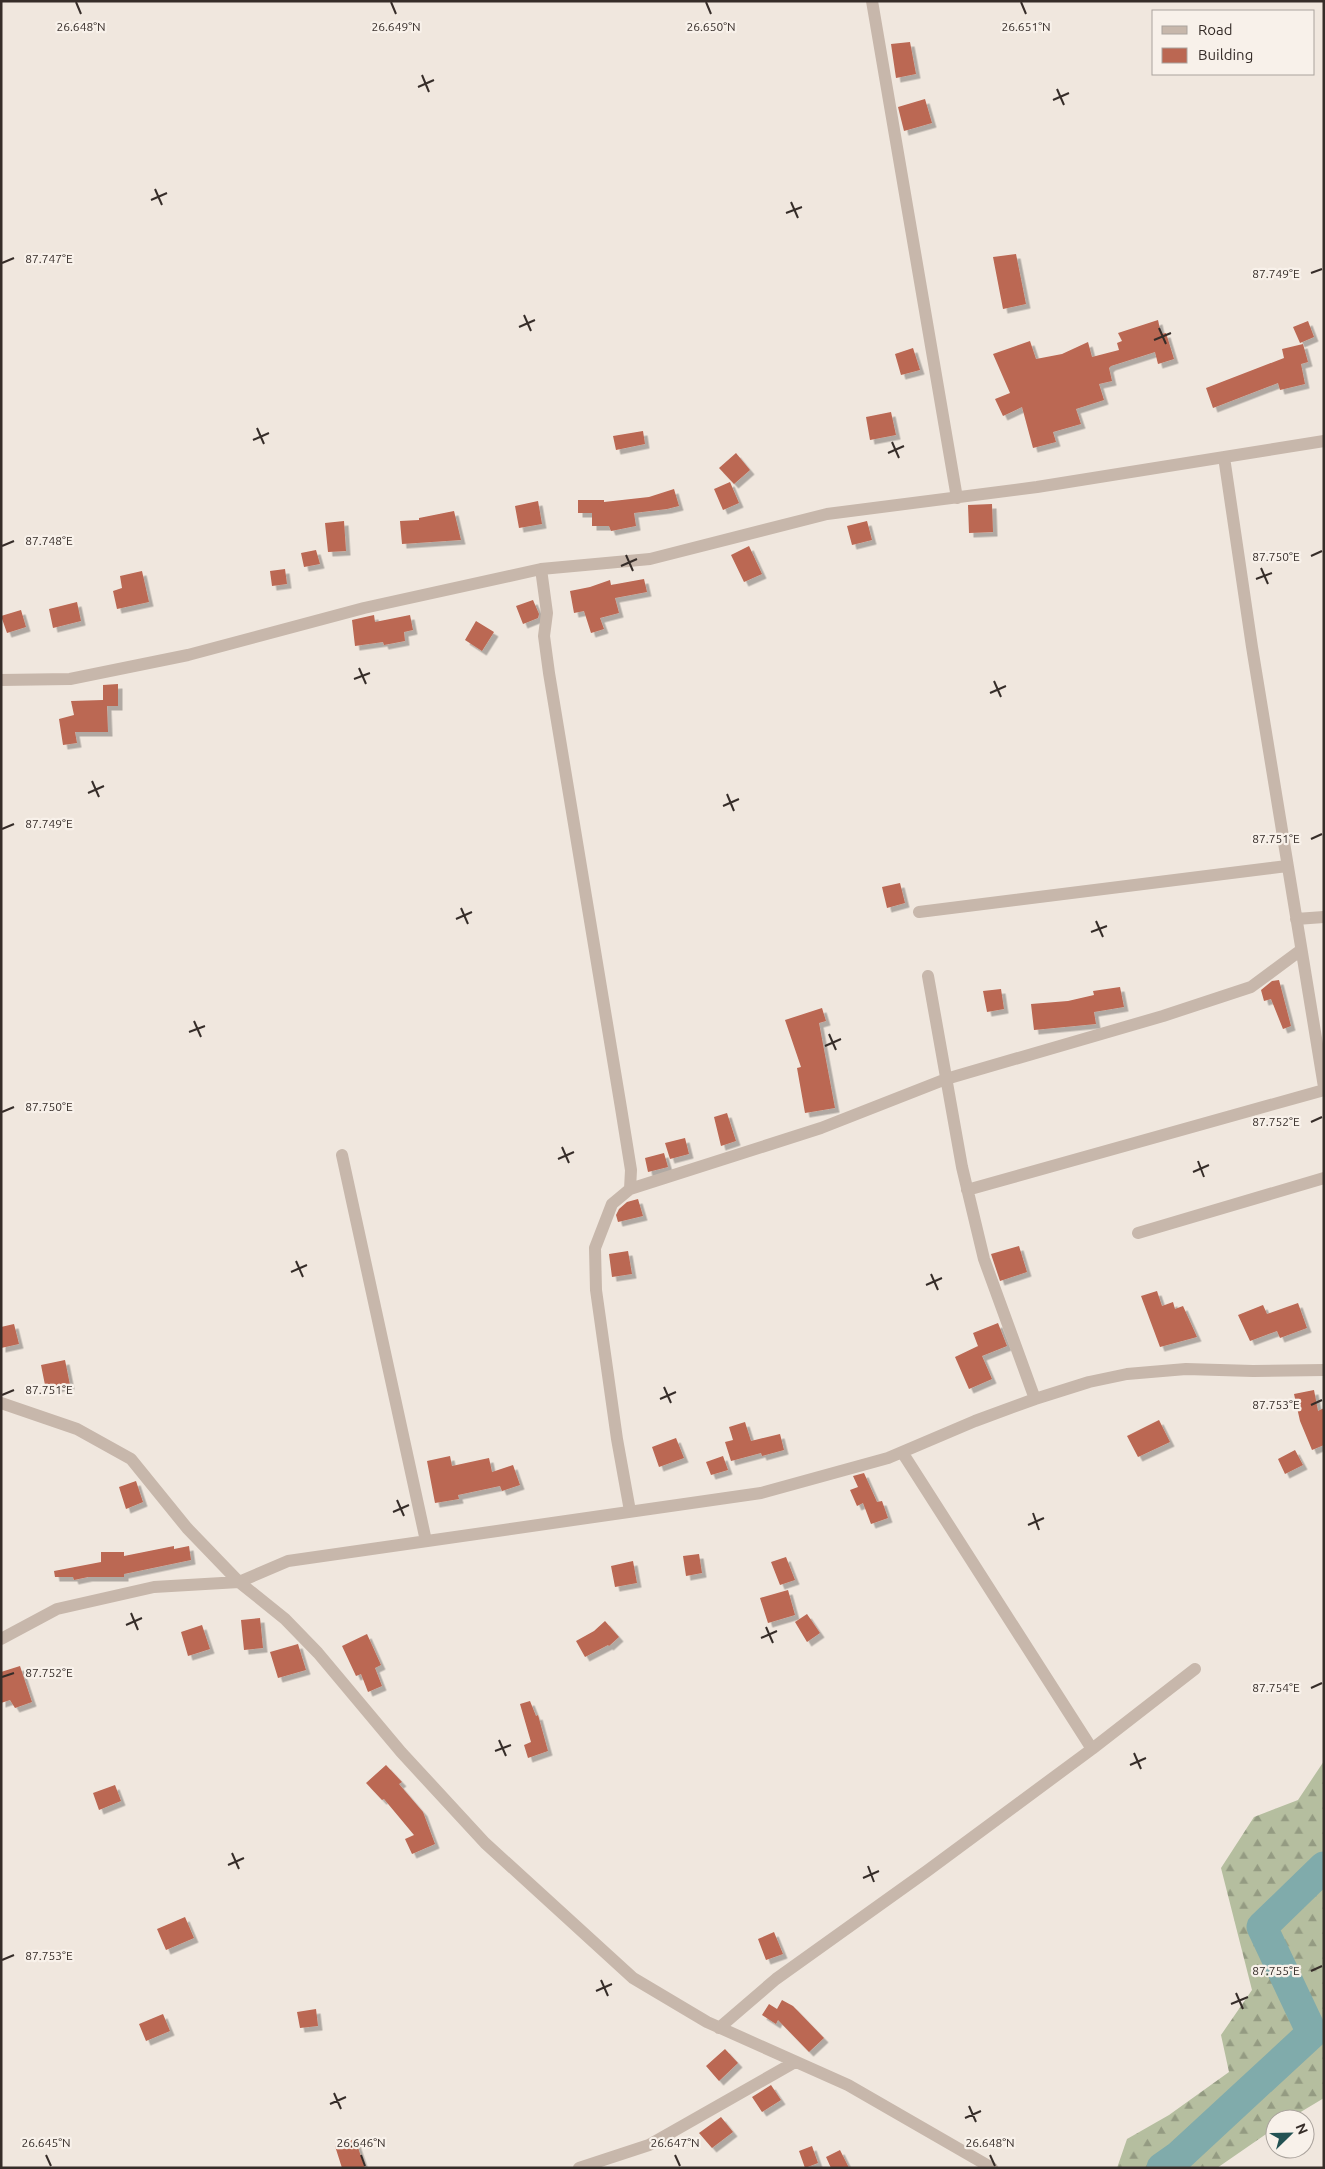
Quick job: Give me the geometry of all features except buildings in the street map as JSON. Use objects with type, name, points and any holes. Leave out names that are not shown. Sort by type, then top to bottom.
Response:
[{"type":"street","points":[[872,1],[957,498]]},
{"type":"street","points":[[1,680],[70,679],[188,655],[364,608],[541,569],[650,559],[827,514],[957,498],[1324,441]]},
{"type":"street","points":[[967,1190],[1324,1089],[1224,457]]},
{"type":"street","points":[[541,569],[547,613],[544,636],[548,673],[631,1170],[630,1189]]},
{"type":"street","points":[[919,912],[1288,866]]},
{"type":"street","points":[[1296,919],[1324,917]]},
{"type":"street","points":[[630,1511],[617,1439],[596,1290],[595,1248],[612,1204],[630,1189],[821,1128],[946,1079],[1164,1016],[1251,987],[1301,950]]},
{"type":"street","points":[[928,976],[967,1190],[984,1259],[1036,1399]]},
{"type":"street","points":[[342,1155],[426,1541]]},
{"type":"street","points":[[1138,1233],[1324,1178]]},
{"type":"street","points":[[1,1640],[57,1609],[154,1588],[239,1582],[288,1561],[761,1492],[888,1458],[975,1421],[1036,1399],[1089,1382],[1127,1374],[1186,1369],[1253,1371],[1324,1370]]},
{"type":"street","points":[[1,1404],[77,1429],[131,1459],[187,1528],[239,1582],[285,1619],[318,1653],[401,1752],[484,1843],[633,1978],[719,2028],[848,2085],[992,2168]]},
{"type":"street","points":[[902,1452],[1092,1749]]},
{"type":"street","points":[[719,2028],[776,1979],[927,1871],[1092,1749],[1195,1669]]},
{"type":"street","points":[[579,2168],[649,2145],[795,2062]]},
{"type":"green space","points":[[1324,1761],[1324,2098],[1306,2109],[1265,2109],[1265,2135],[1217,2168],[1117,2168],[1127,2139],[1169,2115],[1229,2072],[1221,2035],[1252,1990],[1221,1868],[1254,1817],[1298,1800]]},
{"type":"waterway","points":[[1162,2168],[1179,2156],[1312,2033],[1262,1927],[1324,1867]]}]
